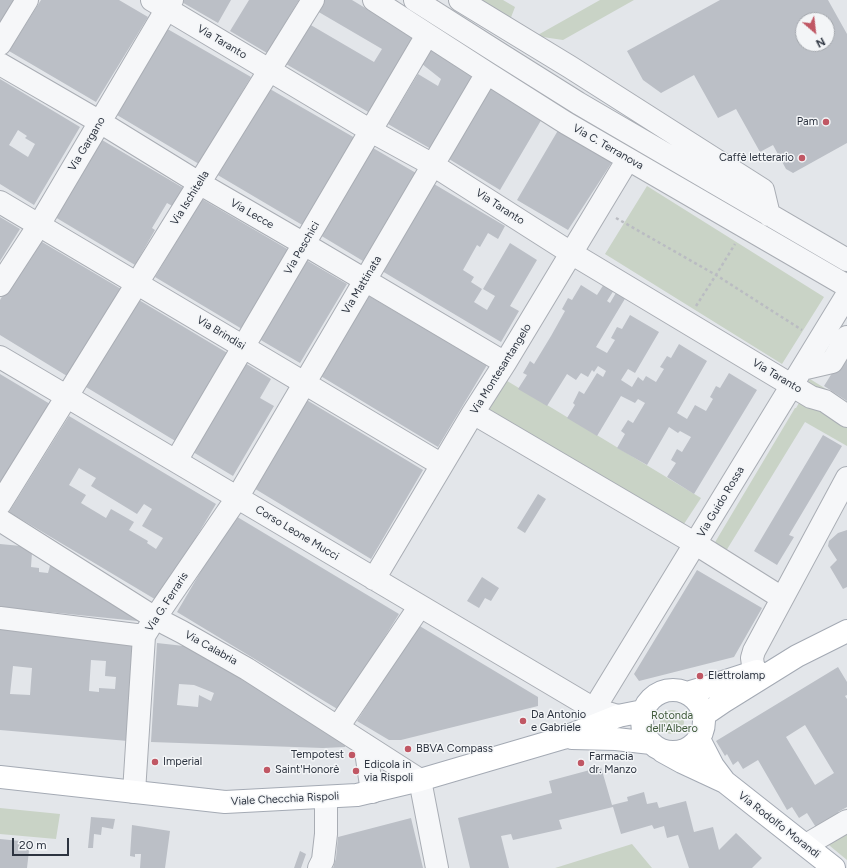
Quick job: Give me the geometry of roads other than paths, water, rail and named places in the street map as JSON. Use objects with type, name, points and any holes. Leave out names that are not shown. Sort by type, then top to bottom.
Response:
[{"type":"main road","points":[[687,693],[797,656],[846,635]]},
{"type":"main road","points":[[704,715],[797,656]]},
{"type":"main road","points":[[657,747],[645,736],[642,728],[642,719],[649,701],[656,694],[666,690],[677,690],[687,693],[695,698],[701,706],[704,715],[704,728],[699,739]]},
{"type":"main road","name":"Viale Checchia Rispoli","points":[[0,777],[225,802],[357,795],[420,780],[563,738],[618,716],[644,711]]},
{"type":"main road","name":"Viale Checchia Rispoli","points":[[563,738],[616,739],[657,747],[672,753],[683,751],[692,746],[699,739]]},
{"type":"main road","name":"Via Rodolfo Morandi","points":[[699,739],[713,766],[724,782]]},
{"type":"main road","name":"Via Rodolfo Morandi","points":[[657,747],[682,762],[724,782],[834,868]]},
{"type":"street","points":[[0,44],[27,0]]},
{"type":"street","name":"Via Ischitella","points":[[0,504],[313,0]]},
{"type":"street","name":"Via C. Terranova","points":[[374,0],[495,79],[566,123],[847,286]]},
{"type":"street","points":[[416,0],[578,103],[847,260]]},
{"type":"street","points":[[460,0],[617,96],[763,190],[769,215]]},
{"type":"street","name":"Via Taranto","points":[[163,3],[269,70],[433,165],[571,253],[686,321],[797,377],[811,397],[826,401],[847,416]]},
{"type":"street","name":"Via Gargano","points":[[0,285],[39,225],[100,122],[163,3]]},
{"type":"street","name":"Via Peschici","points":[[176,461],[427,34]]},
{"type":"street","name":"Via Mattinata","points":[[237,498],[433,165],[495,79],[516,65],[530,43]]},
{"type":"street","name":"Via Lecce","points":[[0,64],[505,363]]},
{"type":"street","name":"Via Montesantangelo","points":[[374,579],[628,159]]},
{"type":"street","name":"Via Brindisi","points":[[0,202],[442,465]]},
{"type":"street","name":"Via Guido Rossa","points":[[594,709],[847,295]]},
{"type":"street","points":[[797,377],[832,362],[847,337]]},
{"type":"street","name":"Corso Leone Mucci","points":[[0,357],[594,709],[618,716]]},
{"type":"street","points":[[473,413],[696,544],[782,598]]},
{"type":"street","points":[[755,671],[752,658],[754,651],[847,478]]},
{"type":"street","name":"Via G. Ferraris","points":[[134,792],[149,627],[237,498]]},
{"type":"street","name":"Via Calabria","points":[[0,520],[149,627],[182,632],[247,669],[420,780]]},
{"type":"street","points":[[338,727],[420,606]]},
{"type":"street","points":[[0,618],[149,627]]},
{"type":"street","points":[[365,745],[372,792]]},
{"type":"street","points":[[420,780],[437,868]]},
{"type":"street","points":[[319,868],[323,860],[326,834],[326,797]]},
{"type":"street","points":[[806,845],[847,821]]},
{"type":"place","name":"Pam","points":[[826,122]]},
{"type":"place","name":"Caffè letterario","points":[[802,158]]},
{"type":"place","name":"Elettrolamp","points":[[700,676]]},
{"type":"place","name":"Da Antonio e Gabriele","points":[[523,721]]},
{"type":"place","name":"BBVA Compass","points":[[408,749]]},
{"type":"place","name":"Tempotest","points":[[352,755]]},
{"type":"place","name":"Imperial","points":[[155,762]]},
{"type":"place","name":"Farmacia dr. Manzo","points":[[581,763]]},
{"type":"place","name":"Saint'Honorè","points":[[267,770]]},
{"type":"place","name":"Edicola in via Rispoli","points":[[356,771]]},
{"type":"park label","name":"Rotonda dell'Albero","points":[[672,722]]}]
